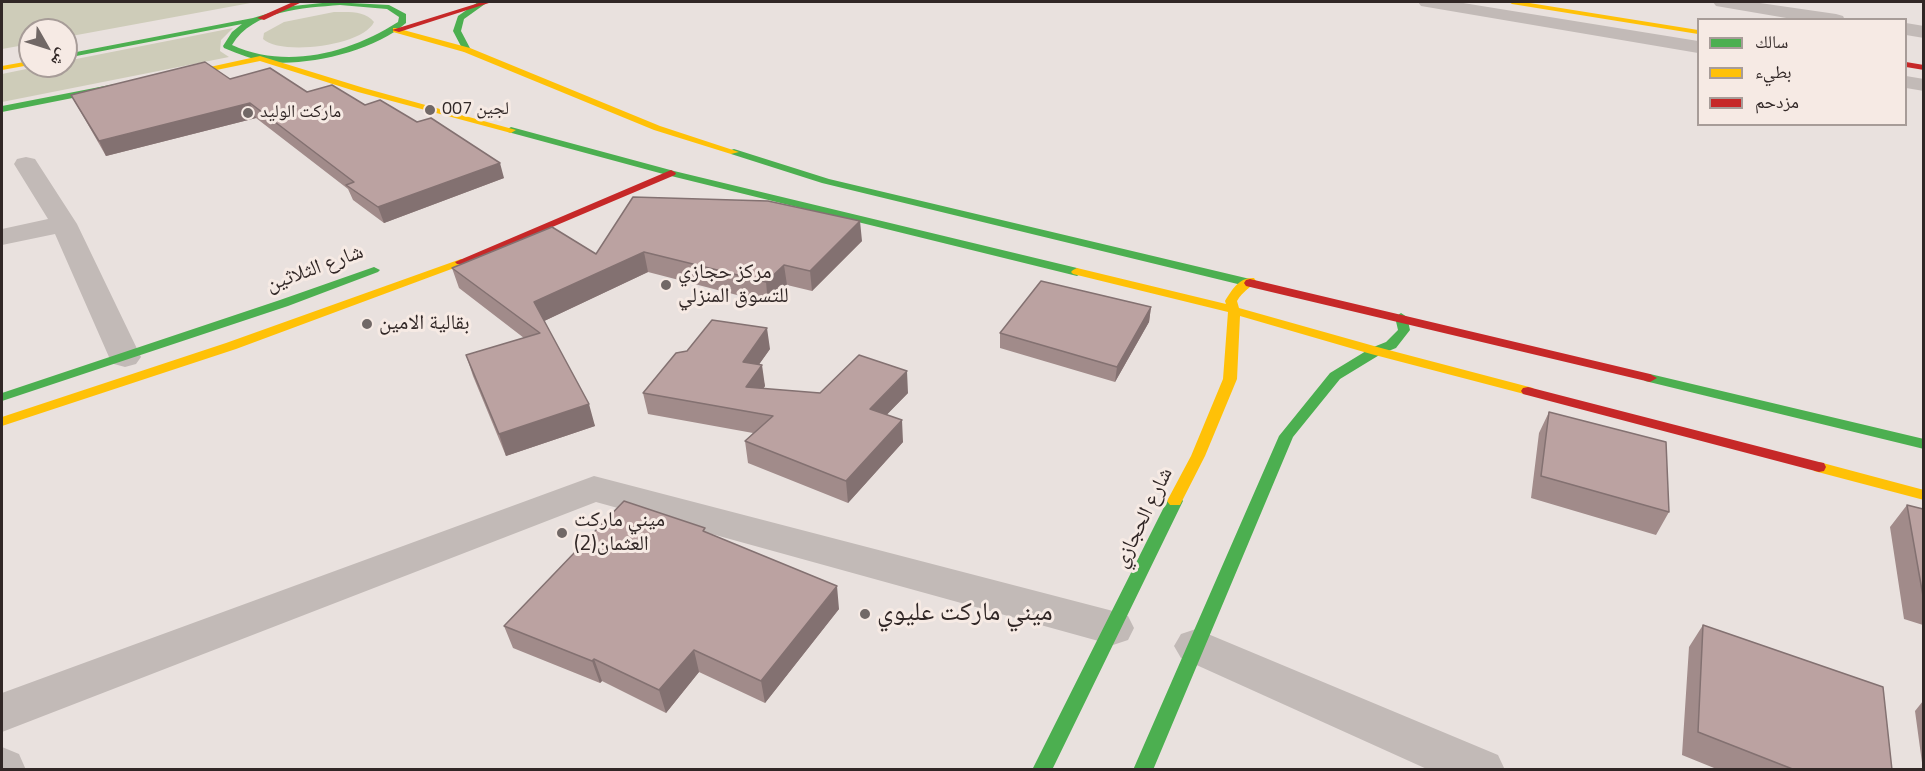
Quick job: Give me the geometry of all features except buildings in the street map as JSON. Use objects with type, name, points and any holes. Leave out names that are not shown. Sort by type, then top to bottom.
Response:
[{"type":"main road","points":[[298,2],[233,32],[227,39],[227,46],[232,51],[361,90],[671,172],[1233,310],[1376,351],[1923,495]]},
{"type":"main road","points":[[78,54],[319,5],[381,2],[403,16],[402,23],[396,30]]},
{"type":"main road","points":[[1512,2],[1697,32]]},
{"type":"main road","points":[[1547,2],[1697,26]]},
{"type":"main road","points":[[154,79],[260,58],[326,55],[368,44],[396,30],[484,3]]},
{"type":"main road","points":[[467,50],[457,31],[461,18],[484,3]]},
{"type":"main road","points":[[396,30],[467,50],[657,128],[826,181],[1401,317],[1923,444]]},
{"type":"main road","points":[[1907,59],[1923,62]]},
{"type":"main road","points":[[2,68],[18,65]]},
{"type":"main road","points":[[1907,65],[1923,68]]},
{"type":"main road","points":[[2,110],[131,84]]},
{"type":"main road","points":[[616,172],[637,163]]},
{"type":"main road","points":[[2,422],[149,375],[307,319],[458,262],[671,172]]},
{"type":"main road","name":"شارع الثلاثين","points":[[2,397],[284,303],[391,263]]},
{"type":"main road","name":"شارع الحجازي","points":[[1042,770],[1198,456],[1230,379],[1233,310],[1231,301],[1239,288],[1250,281]]},
{"type":"main road","points":[[1143,770],[1286,436],[1335,376],[1400,338],[1404,330],[1401,317]]},
{"type":"street","points":[[1427,2],[1697,47]]},
{"type":"street","points":[[1722,2],[1829,18]]},
{"type":"street","points":[[1836,18],[1837,2]]},
{"type":"street","points":[[1907,29],[1923,32]]},
{"type":"street","points":[[1907,82],[1923,85]]},
{"type":"street","points":[[26,164],[64,224],[125,357]]},
{"type":"street","points":[[2,237],[64,224]]},
{"type":"street","points":[[2,713],[594,489],[1113,628]]},
{"type":"street","points":[[1196,646],[1481,770]]},
{"type":"shaded area","points":[[2,2],[256,2],[78,35],[78,18],[18,18],[18,46],[2,49]]},
{"type":"shaded area","points":[[334,12],[366,15],[374,22],[367,30],[355,37],[321,46],[286,47],[263,39],[264,33],[284,22]]},
{"type":"shaded area","points":[[233,28],[221,40],[220,51],[229,57],[2,102],[2,74],[18,71],[18,78],[78,78],[78,59]]},
{"type":"traffic: fast","points":[[340,3],[389,7],[403,16],[402,23],[363,44],[316,57],[292,60],[269,59],[247,55],[227,46],[234,34],[260,17],[293,8],[340,3]]},
{"type":"traffic: fast","points":[[467,50],[457,31],[461,18],[481,4]]},
{"type":"traffic: fast","points":[[78,54],[251,20]]},
{"type":"traffic: fast","points":[[2,109],[115,87]]},
{"type":"traffic: fast","points":[[511,130],[671,173],[1077,272]]},
{"type":"traffic: fast","points":[[734,152],[826,181],[1250,283]]},
{"type":"traffic: fast","points":[[2,397],[284,303],[374,270]]},
{"type":"traffic: fast","points":[[1143,770],[1286,436],[1335,376],[1376,351],[1391,345],[1404,330],[1401,317]]},
{"type":"traffic: fast","points":[[1650,378],[1924,444]]},
{"type":"traffic: fast","points":[[1042,770],[1175,501]]},
{"type":"traffic: slow","points":[[1512,2],[1697,32]]},
{"type":"traffic: slow","points":[[396,30],[467,50],[657,128],[734,152]]},
{"type":"traffic: slow","points":[[168,77],[260,58],[361,90],[511,130]]},
{"type":"traffic: slow","points":[[2,68],[18,65]]},
{"type":"traffic: slow","points":[[2,422],[231,346],[461,262]]},
{"type":"traffic: slow","points":[[1077,272],[1234,310],[1376,351],[1528,391]]},
{"type":"traffic: slow","points":[[1175,501],[1198,456],[1230,379],[1234,310],[1231,301],[1239,288],[1250,281]]},
{"type":"traffic: slow","points":[[1819,467],[1924,495]]},
{"type":"traffic: jam","points":[[261,18],[298,2]]},
{"type":"traffic: jam","points":[[396,30],[488,2]]},
{"type":"traffic: jam","points":[[1907,65],[1924,68]]},
{"type":"traffic: jam","points":[[461,262],[671,173]]},
{"type":"traffic: jam","points":[[1250,283],[1650,378]]},
{"type":"traffic: jam","points":[[1528,391],[1819,467]]},
{"type":"place","name":"لجين 007","points":[[430,110]]},
{"type":"place","name":"ماركت الوليد","points":[[248,113]]},
{"type":"place","name":"مركز حجازي للتسوق المنزلي","points":[[666,285]]},
{"type":"place","name":"بقالية الامين","points":[[367,324]]},
{"type":"place","name":"ميني ماركت العثمان(2)","points":[[562,533]]},
{"type":"place","name":"ميني ماركت عليوي","points":[[865,614]]}]
